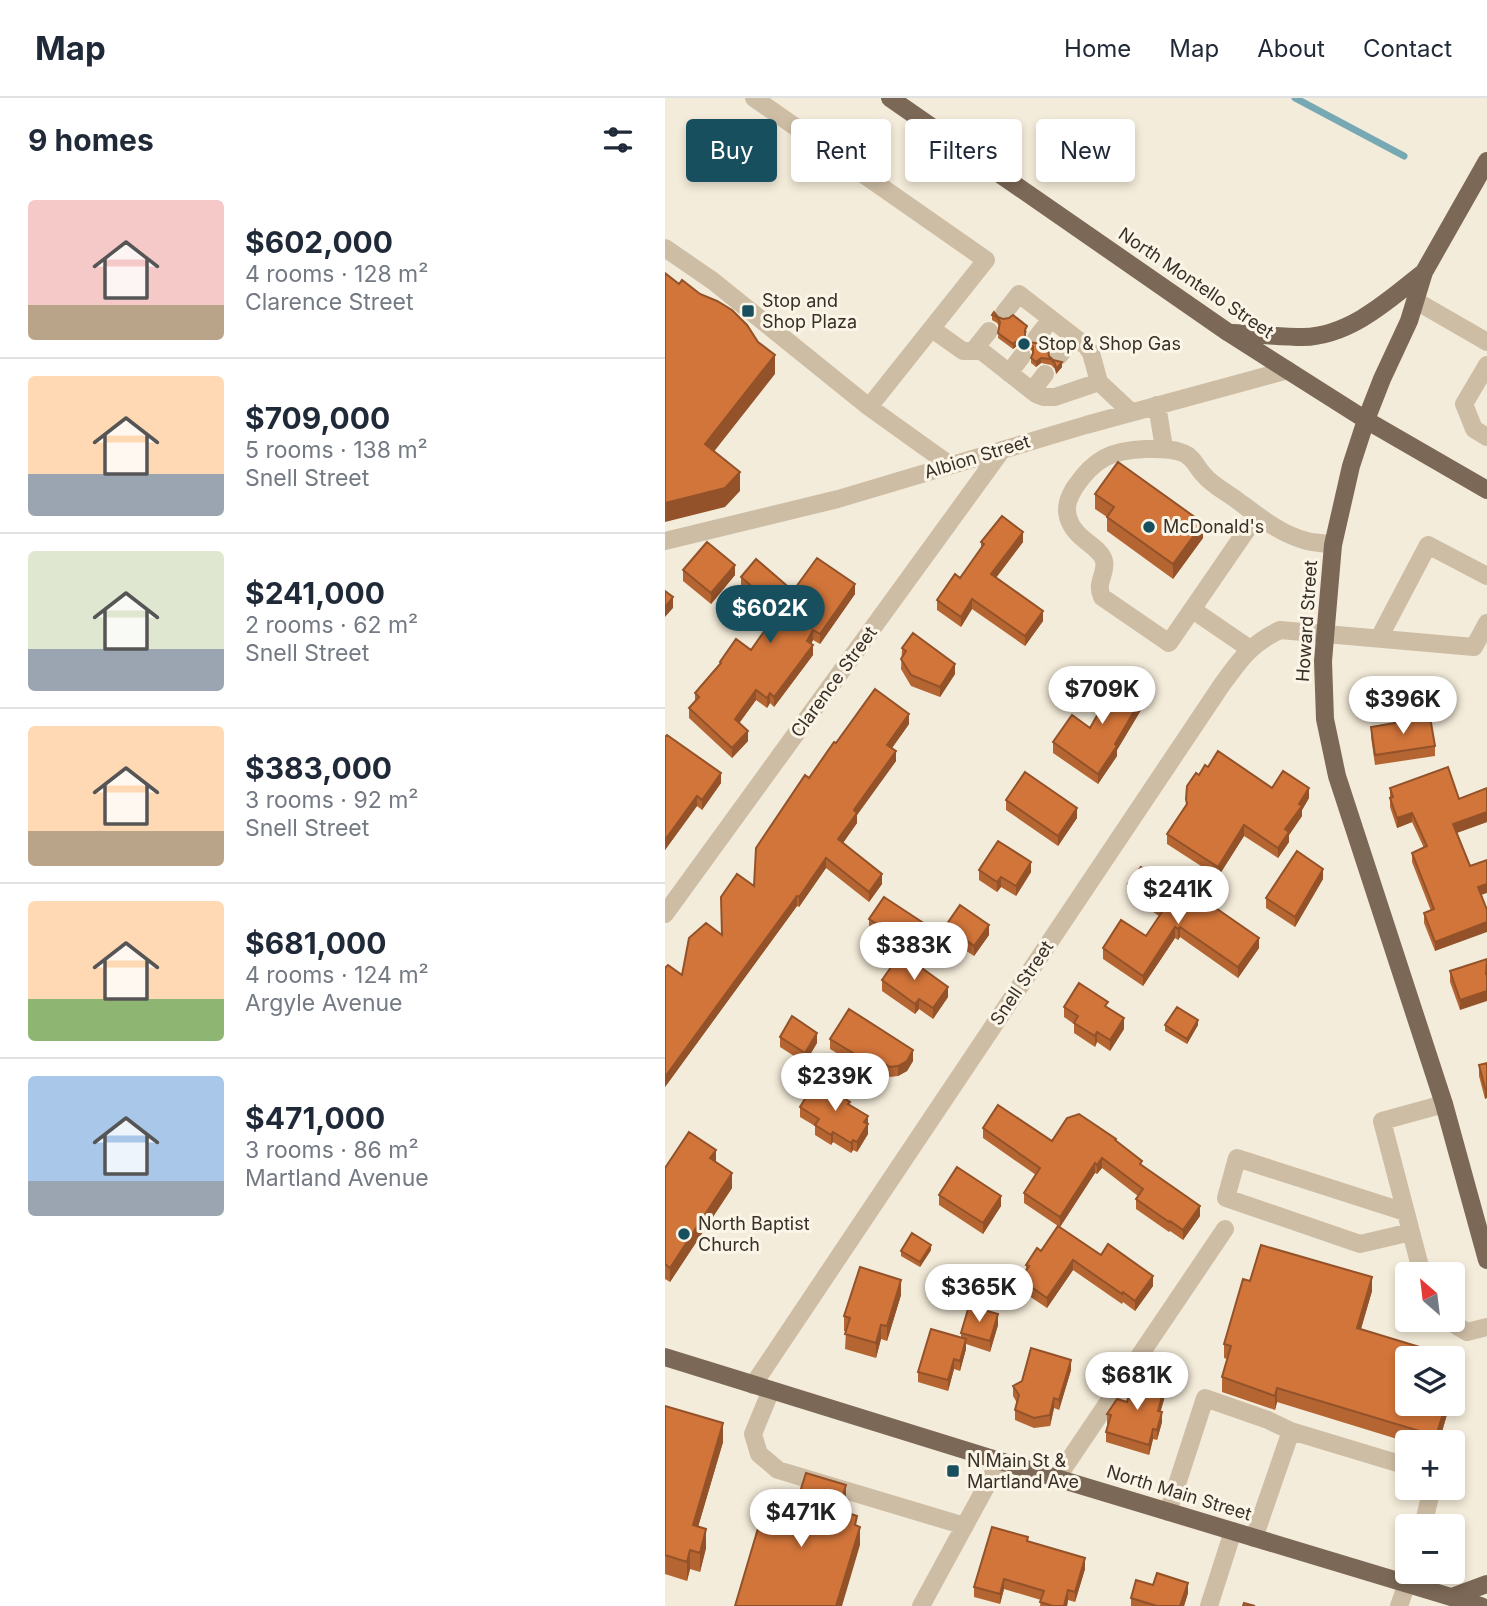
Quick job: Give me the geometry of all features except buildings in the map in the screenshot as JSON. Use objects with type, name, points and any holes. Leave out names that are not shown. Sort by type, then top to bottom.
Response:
[{"type":"main road","name":"North Montello Street","points":[[890,98],[1229,333],[1366,420],[1487,490]]},
{"type":"main road","name":"Howard Street","points":[[1484,166],[1424,272],[1409,321],[1366,420],[1333,545],[1323,680],[1325,719],[1337,776],[1444,1104],[1487,1260]]},
{"type":"main road","points":[[1229,333],[1305,337],[1345,327],[1380,307],[1424,272]]},
{"type":"main road","name":"North Main Street","points":[[665,1357],[1254,1538],[1395,1574]]},
{"type":"main road","name":"North Main Street","points":[[1423,1584],[1481,1606]]},
{"type":"main road","points":[[1453,1597],[1487,1584]]},
{"type":"street","points":[[754,98],[986,260],[869,407]]},
{"type":"street","points":[[665,248],[713,281],[869,407],[950,465]]},
{"type":"street","points":[[1416,301],[1487,342]]},
{"type":"street","points":[[1008,316],[1035,306]]},
{"type":"street","points":[[1035,306],[1086,346],[1091,353],[1099,382],[1131,412]]},
{"type":"street","points":[[1031,335],[1035,306]]},
{"type":"street","points":[[932,328],[957,348],[979,353],[1044,397],[1055,397],[1099,382]]},
{"type":"street","points":[[1055,353],[1070,333]]},
{"type":"street","points":[[979,353],[994,334]]},
{"type":"street","points":[[1016,378],[1017,353]]},
{"type":"street","points":[[1487,365],[1464,404],[1474,429],[1487,437]]},
{"type":"street","name":"Albion Street","points":[[665,541],[838,499],[1131,412],[1288,370]]},
{"type":"street","points":[[1016,378],[1041,371]]},
{"type":"street","points":[[1157,405],[1164,449]]},
{"type":"street","points":[[1257,515],[1169,643],[1102,597],[1099,583],[1104,559],[1078,536],[1068,519],[1068,500],[1089,468],[1111,454],[1164,449],[1182,453],[1194,460],[1204,476],[1284,533],[1307,541],[1333,545]]},
{"type":"street","name":"Clarence Street","points":[[665,914],[1002,450]]},
{"type":"street","points":[[1379,638],[1428,545],[1487,576]]},
{"type":"street","points":[[1193,610],[1249,649]]},
{"type":"street","points":[[1480,652],[1487,623]]},
{"type":"street","name":"Snell Street","points":[[753,1385],[1206,709],[1249,649],[1264,637],[1280,630],[1379,638],[1480,652]]},
{"type":"street","points":[[1419,1262],[1382,1121],[1444,1104]]},
{"type":"street","points":[[1405,1212],[1237,1158],[1226,1198],[1360,1244],[1411,1232]]},
{"type":"street","points":[[1057,1478],[1224,1229]]},
{"type":"street","points":[[1465,1331],[1487,1327]]},
{"type":"street","points":[[771,1390],[753,1434],[759,1454],[778,1470],[965,1526]]},
{"type":"street","points":[[1168,1512],[1205,1398],[1291,1431],[1395,1462]]},
{"type":"street","points":[[1254,1538],[1291,1431]]},
{"type":"street","points":[[921,1606],[1000,1461]]},
{"type":"street","points":[[1209,1606],[1233,1531]]},
{"type":"street","points":[[1399,1606],[1407,1584]]},
{"type":"waterway","points":[[1295,98],[1404,156]]},
{"type":"place","name":"Stop and Shop Plaza","points":[[748,311]]},
{"type":"place","name":"Stop & Shop Gas","points":[[1024,344]]},
{"type":"place","name":"McDonald's","points":[[1149,527]]},
{"type":"place","name":"North Baptist Church","points":[[684,1234]]},
{"type":"place","name":"N Main St & Martland Ave","points":[[953,1471]]}]
